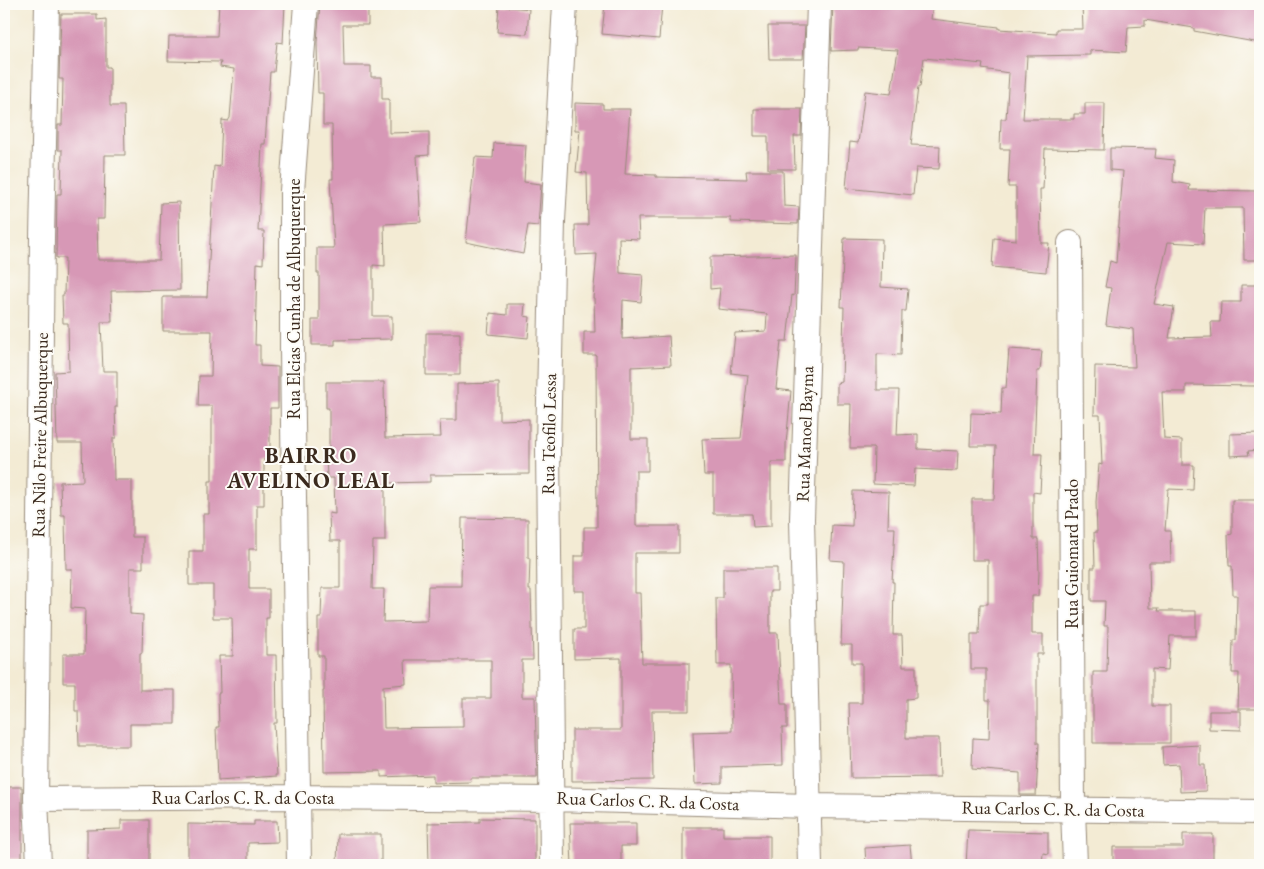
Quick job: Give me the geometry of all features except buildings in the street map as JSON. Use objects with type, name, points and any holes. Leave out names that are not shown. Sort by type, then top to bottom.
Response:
[{"type":"street","name":"Rua Nilo Freire Albuquerque","points":[[39,865],[36,799],[42,227],[47,4]]},
{"type":"street","name":"Rua Elcias Cunha de Albuquerque","points":[[299,865],[292,191],[306,4]]},
{"type":"street","name":"Rua Teofilo Lessa","points":[[552,865],[548,447],[553,220],[565,4]]},
{"type":"street","name":"Rua Manoel Bayma","points":[[810,865],[802,519],[819,4]]},
{"type":"street","name":"Rua Guiomard Prado","points":[[1070,243],[1073,809],[1075,865]]},
{"type":"street","name":"Rua Carlos C. R. da Costa","points":[[36,799],[297,797],[551,799],[809,806],[1260,812]]},
{"type":"district","name":"BAIRRO AVELINO LEAL","points":[[311,468]]}]
